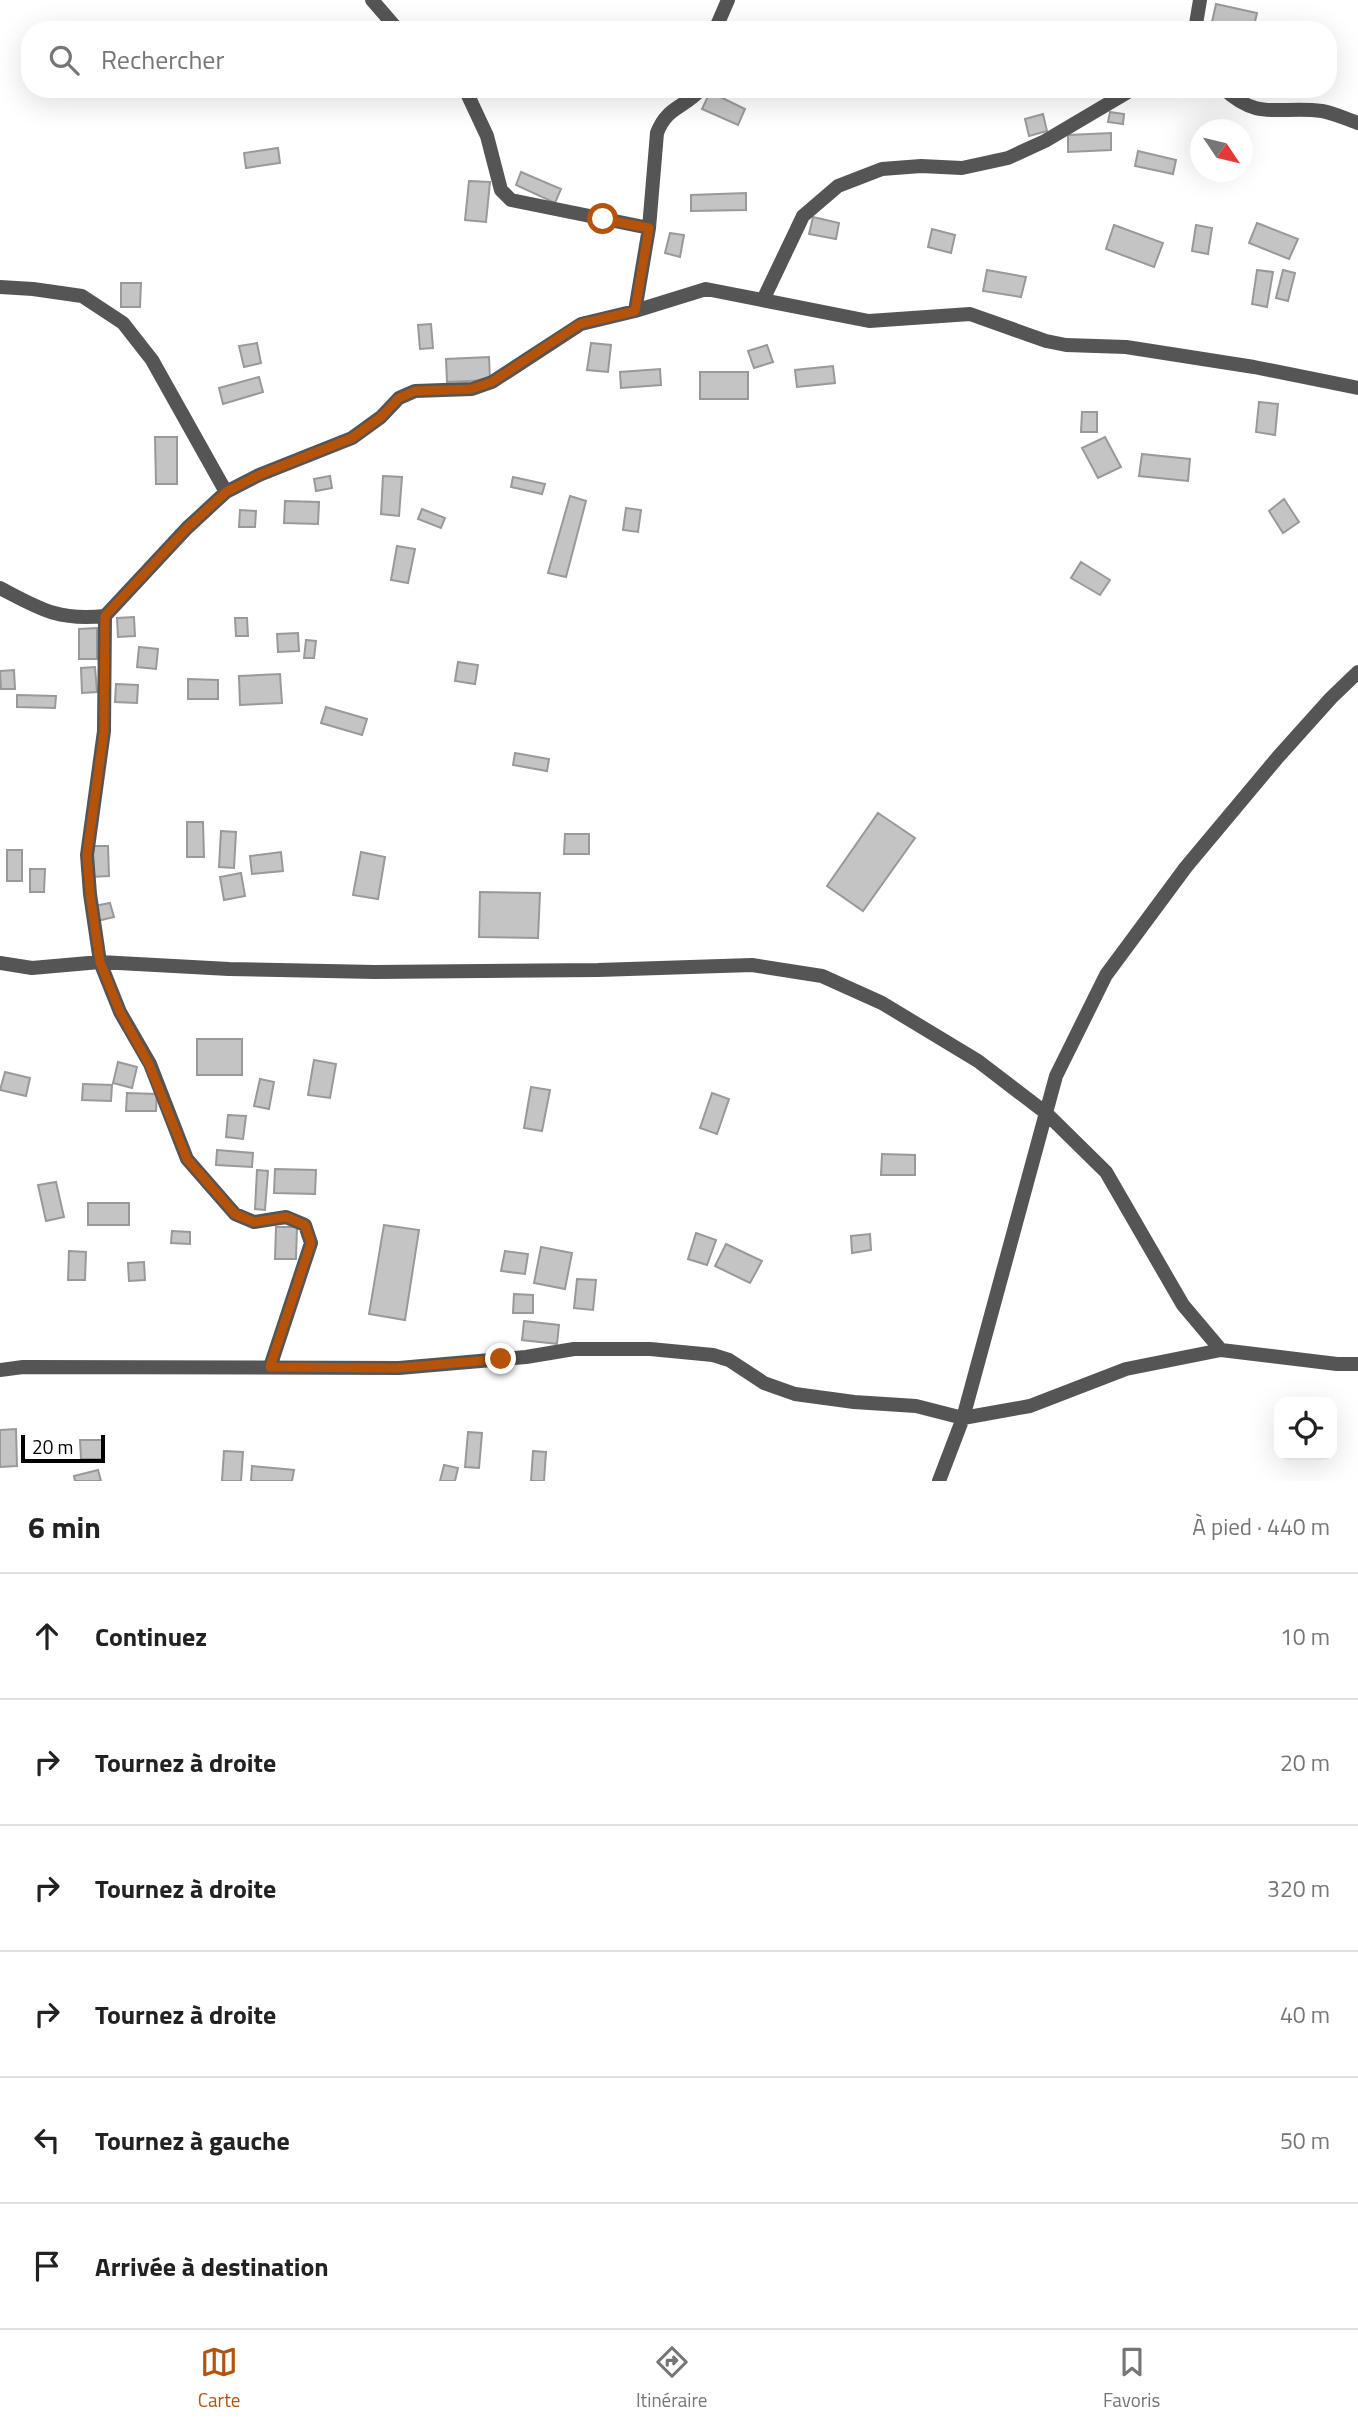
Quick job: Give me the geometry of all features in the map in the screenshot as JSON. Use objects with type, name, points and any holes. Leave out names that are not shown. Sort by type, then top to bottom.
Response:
[{"type":"street","points":[[372,0],[390,21]]},
{"type":"street","points":[[719,21],[728,0]]},
{"type":"street","points":[[1196,21],[1200,0]]},
{"type":"street","points":[[469,98],[487,136],[505,197],[511,201],[649,228]]},
{"type":"street","points":[[635,311],[649,228],[657,133],[661,121],[669,111],[688,98]]},
{"type":"street","points":[[763,300],[803,216],[838,186],[882,169],[921,166],[962,168],[1008,158],[1045,141],[1118,98]]},
{"type":"street","points":[[1233,98],[1254,110],[1323,111],[1358,123]]},
{"type":"street","points":[[0,286],[82,296],[123,323],[152,360],[226,492]]},
{"type":"street","points":[[0,588],[46,612],[78,619],[105,616],[187,528],[226,492],[259,475],[352,438],[381,417],[399,398],[415,391],[471,389],[492,382],[580,324],[635,311],[706,289],[869,321],[970,314],[1046,341],[1066,345],[1126,347],[1254,367],[1358,388]]},
{"type":"street","points":[[105,616],[104,731],[87,855],[100,962],[120,1012],[149,1064],[187,1159],[235,1214],[254,1222],[286,1217],[305,1225],[311,1243],[270,1367]]},
{"type":"street","points":[[939,1481],[963,1418],[1056,1076],[1106,975],[1219,827],[1331,698],[1358,673]]},
{"type":"street","points":[[0,963],[32,968],[100,962],[229,969],[375,972],[598,970],[752,965],[822,976],[882,1003],[978,1061],[1046,1114],[1106,1172],[1183,1305],[1222,1350]]},
{"type":"street","points":[[0,1370],[23,1367],[398,1368],[526,1357],[575,1349],[650,1349],[713,1355],[729,1360],[764,1384],[795,1394],[854,1402],[916,1406],[963,1418],[1030,1406],[1126,1369],[1222,1350],[1336,1364],[1358,1364]]},
{"type":"building","points":[[1216,4],[1257,13],[1255,21],[1212,21]]},
{"type":"building","points":[[707,98],[722,98],[745,109],[738,125],[702,109]]},
{"type":"building","points":[[1110,112],[1124,114],[1123,124],[1108,122]]},
{"type":"building","points":[[1043,114],[1047,131],[1029,136],[1025,119]]},
{"type":"building","points":[[1111,133],[1111,150],[1068,152],[1068,135]]},
{"type":"building","points":[[278,148],[280,163],[246,168],[244,153]]},
{"type":"building","points":[[1138,151],[1176,160],[1173,174],[1135,166]]},
{"type":"building","points":[[521,172],[561,189],[555,203],[516,185]]},
{"type":"building","points":[[469,181],[490,182],[486,222],[465,220]]},
{"type":"building","points":[[746,193],[746,210],[691,211],[691,195]]},
{"type":"building","points":[[813,217],[839,223],[836,239],[809,234]]},
{"type":"building","points":[[1257,223],[1298,239],[1289,259],[1249,243]]},
{"type":"building","points":[[1114,225],[1163,243],[1154,267],[1106,249]]},
{"type":"building","points":[[1196,225],[1212,228],[1208,254],[1192,251]]},
{"type":"building","points":[[932,229],[955,235],[951,253],[928,247]]},
{"type":"building","points":[[670,233],[684,235],[680,257],[665,253]]},
{"type":"building","points":[[987,270],[1026,277],[1021,297],[983,291]]},
{"type":"building","points":[[1257,270],[1273,272],[1267,307],[1252,304]]},
{"type":"building","points":[[1283,270],[1295,273],[1288,301],[1276,298]]},
{"type":"building","points":[[121,283],[141,283],[140,307],[121,307]]},
{"type":"building","points":[[431,324],[433,348],[420,349],[418,325]]},
{"type":"building","points":[[257,343],[261,363],[244,367],[239,346]]},
{"type":"building","points":[[591,343],[611,345],[608,372],[587,370]]},
{"type":"building","points":[[767,345],[773,362],[754,368],[748,351]]},
{"type":"building","points":[[489,357],[490,380],[447,382],[446,359]]},
{"type":"building","points":[[833,366],[835,383],[797,387],[795,370]]},
{"type":"building","points":[[660,369],[661,385],[621,388],[620,372]]},
{"type":"building","points":[[700,372],[748,372],[748,399],[700,399]]},
{"type":"building","points":[[259,377],[263,392],[223,404],[219,388]]},
{"type":"building","points":[[1259,402],[1278,404],[1275,435],[1256,432]]},
{"type":"building","points":[[1082,412],[1097,412],[1097,432],[1081,432]]},
{"type":"building","points":[[155,437],[177,437],[177,484],[156,484]]},
{"type":"building","points":[[1105,437],[1121,467],[1098,478],[1082,448]]},
{"type":"building","points":[[1142,454],[1190,459],[1188,481],[1139,476]]},
{"type":"building","points":[[330,476],[332,488],[316,491],[314,479]]},
{"type":"building","points":[[383,476],[402,477],[399,516],[381,514]]},
{"type":"building","points":[[513,477],[545,484],[542,494],[511,487]]},
{"type":"building","points":[[570,496],[586,501],[566,577],[548,573]]},
{"type":"building","points":[[1284,499],[1299,522],[1283,533],[1269,511]]},
{"type":"building","points":[[285,501],[319,502],[318,524],[284,523]]},
{"type":"building","points":[[626,508],[641,510],[638,532],[623,530]]},
{"type":"building","points":[[422,509],[445,518],[441,528],[418,519]]},
{"type":"building","points":[[240,510],[256,511],[255,527],[239,527]]},
{"type":"building","points":[[397,546],[415,549],[408,583],[391,580]]},
{"type":"building","points":[[1081,562],[1110,580],[1100,595],[1071,578]]},
{"type":"building","points":[[134,617],[135,636],[118,637],[117,618]]},
{"type":"building","points":[[235,618],[247,618],[248,636],[236,636]]},
{"type":"building","points":[[97,628],[97,659],[79,659],[79,629]]},
{"type":"building","points":[[298,633],[299,651],[278,652],[277,634]]},
{"type":"building","points":[[306,640],[316,641],[314,658],[304,658]]},
{"type":"building","points":[[139,647],[158,649],[156,669],[137,667]]},
{"type":"building","points":[[458,662],[478,665],[475,684],[455,681]]},
{"type":"building","points":[[95,667],[97,692],[82,693],[81,668]]},
{"type":"building","points":[[14,670],[15,689],[1,689],[0,671]]},
{"type":"building","points":[[280,674],[282,703],[240,705],[239,676]]},
{"type":"building","points":[[188,679],[218,680],[218,699],[188,699]]},
{"type":"building","points":[[116,684],[138,685],[137,703],[115,702]]},
{"type":"building","points":[[17,695],[56,696],[55,708],[17,707]]},
{"type":"building","points":[[326,707],[367,719],[362,735],[321,723]]},
{"type":"building","points":[[515,753],[549,759],[547,771],[513,765]]},
{"type":"building","points":[[878,813],[915,838],[863,911],[827,886]]},
{"type":"building","points":[[187,822],[203,822],[204,857],[187,857]]},
{"type":"building","points":[[221,831],[236,832],[234,868],[219,867]]},
{"type":"building","points":[[565,834],[589,834],[589,854],[564,854]]},
{"type":"building","points":[[90,846],[108,846],[109,876],[91,877]]},
{"type":"building","points":[[7,850],[22,850],[22,881],[7,881]]},
{"type":"building","points":[[281,852],[283,871],[252,874],[250,856]]},
{"type":"building","points":[[361,852],[385,857],[378,899],[353,895]]},
{"type":"building","points":[[30,869],[45,869],[44,892],[30,892]]},
{"type":"building","points":[[241,873],[245,896],[224,900],[220,877]]},
{"type":"building","points":[[480,892],[540,893],[538,938],[479,937]]},
{"type":"building","points":[[110,903],[114,917],[97,921],[94,906]]},
{"type":"building","points":[[197,1039],[242,1039],[242,1075],[197,1075]]},
{"type":"building","points":[[314,1060],[336,1064],[330,1098],[308,1095]]},
{"type":"building","points":[[118,1062],[137,1067],[132,1088],[113,1083]]},
{"type":"building","points":[[5,1072],[30,1078],[26,1096],[0,1090]]},
{"type":"building","points":[[260,1079],[274,1082],[269,1109],[254,1106]]},
{"type":"building","points":[[83,1084],[112,1085],[111,1101],[82,1100]]},
{"type":"building","points":[[531,1087],[550,1090],[542,1131],[524,1128]]},
{"type":"building","points":[[127,1093],[157,1094],[156,1111],[126,1111]]},
{"type":"building","points":[[712,1093],[729,1099],[717,1134],[700,1128]]},
{"type":"building","points":[[228,1115],[246,1116],[243,1139],[226,1137]]},
{"type":"building","points":[[217,1150],[253,1153],[252,1167],[216,1165]]},
{"type":"building","points":[[882,1154],[915,1155],[915,1175],[881,1175]]},
{"type":"building","points":[[275,1169],[316,1170],[315,1194],[274,1193]]},
{"type":"building","points":[[257,1170],[268,1171],[265,1210],[255,1209]]},
{"type":"building","points":[[56,1182],[64,1217],[46,1221],[38,1185]]},
{"type":"building","points":[[88,1203],[129,1203],[129,1225],[88,1225]]},
{"type":"building","points":[[384,1225],[419,1230],[405,1320],[369,1314]]},
{"type":"building","points":[[276,1227],[297,1227],[296,1259],[275,1259]]},
{"type":"building","points":[[172,1231],[190,1232],[190,1244],[171,1243]]},
{"type":"building","points":[[696,1233],[716,1240],[707,1265],[688,1259]]},
{"type":"building","points":[[870,1234],[871,1250],[852,1253],[851,1236]]},
{"type":"building","points":[[726,1244],[762,1261],[750,1283],[715,1266]]},
{"type":"building","points":[[541,1247],[572,1253],[565,1289],[534,1283]]},
{"type":"building","points":[[69,1251],[86,1252],[85,1280],[68,1280]]},
{"type":"building","points":[[505,1251],[528,1254],[525,1274],[501,1271]]},
{"type":"building","points":[[144,1262],[145,1280],[129,1281],[128,1263]]},
{"type":"building","points":[[577,1279],[596,1280],[593,1310],[574,1308]]},
{"type":"building","points":[[514,1294],[533,1295],[533,1313],[513,1313]]},
{"type":"building","points":[[524,1321],[559,1325],[557,1344],[522,1340]]},
{"type":"building","points":[[16,1429],[17,1466],[0,1467],[0,1430]]},
{"type":"building","points":[[468,1432],[482,1433],[479,1468],[465,1467]]},
{"type":"building","points":[[80,1440],[104,1440],[104,1459],[81,1459]]},
{"type":"building","points":[[224,1451],[243,1452],[241,1481],[222,1481]]},
{"type":"building","points":[[533,1451],[546,1452],[544,1481],[531,1481]]},
{"type":"building","points":[[444,1465],[458,1468],[455,1481],[440,1481]]},
{"type":"building","points":[[252,1466],[294,1470],[292,1481],[251,1481]]},
{"type":"building","points":[[98,1470],[101,1481],[75,1481],[74,1476]]},
{"type":"route","points":[[501,1359],[398,1368],[270,1367],[311,1243],[305,1225],[286,1217],[254,1222],[235,1214],[187,1159],[149,1064],[120,1012],[100,962],[87,855],[104,731],[105,616],[187,528],[226,492],[259,475],[352,438],[381,417],[399,398],[415,391],[471,389],[492,382],[580,324],[635,311],[649,228],[603,219]]}]
